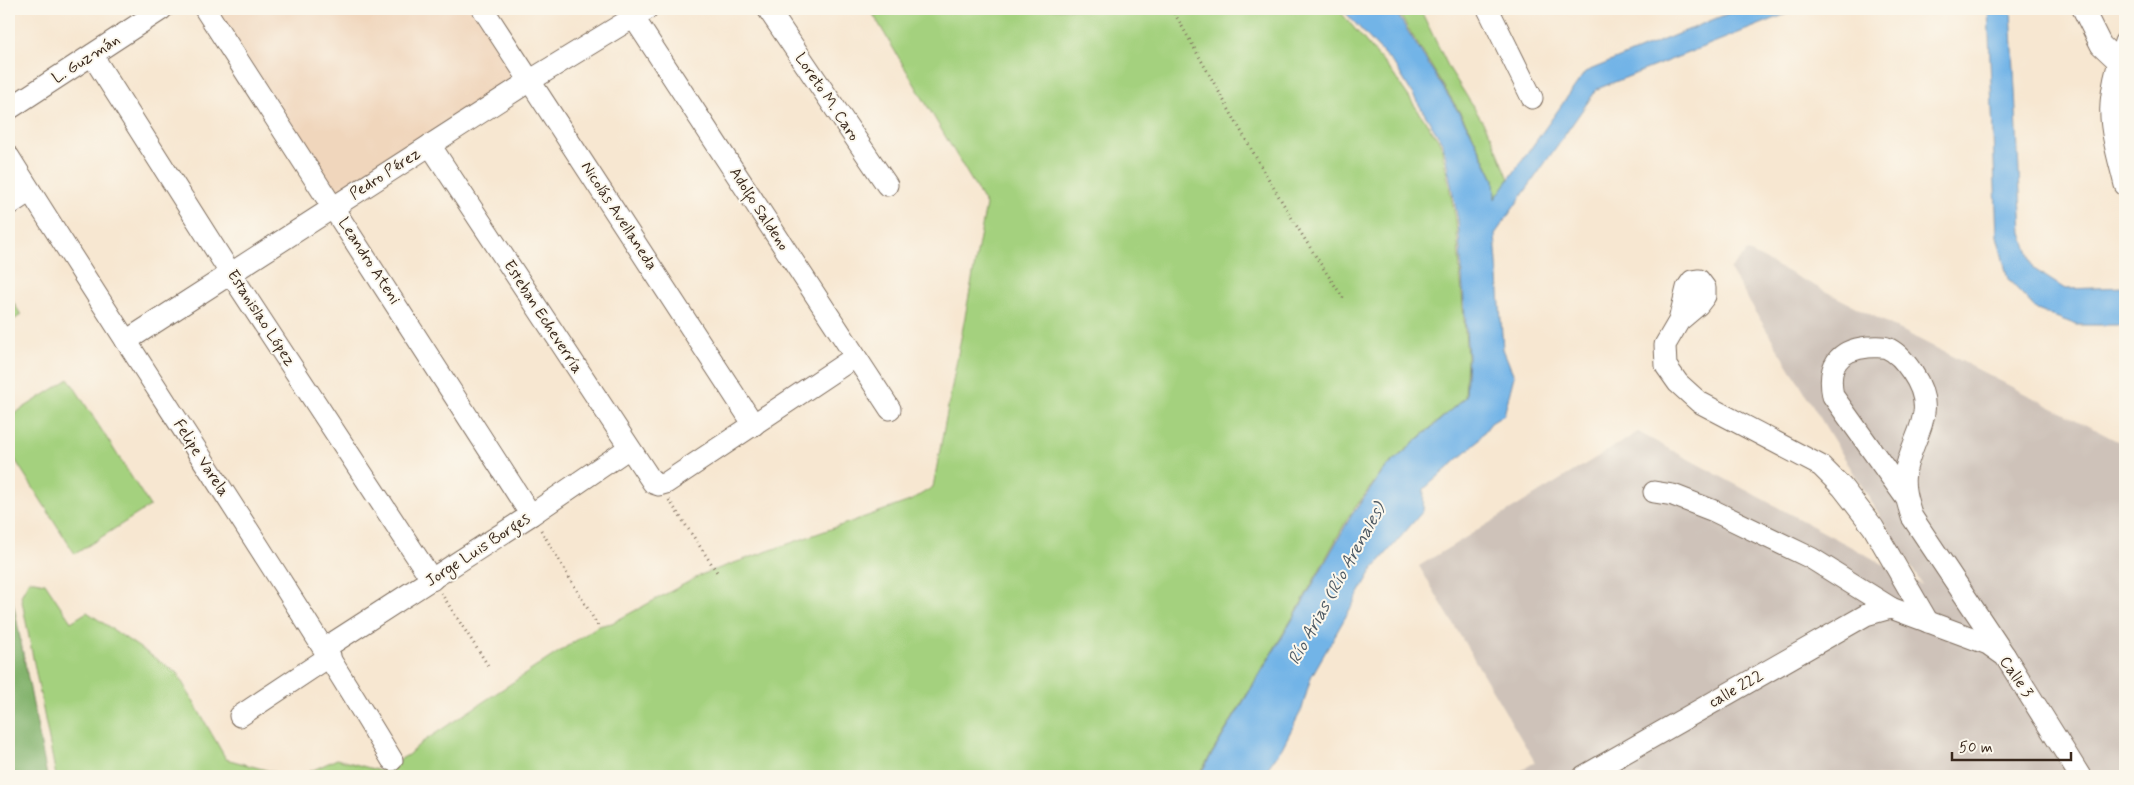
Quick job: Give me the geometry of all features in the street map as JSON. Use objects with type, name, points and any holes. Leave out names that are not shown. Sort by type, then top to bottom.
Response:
[{"type":"street","name":"L. Guzmán","points":[[9,109],[162,9]]},
{"type":"street","name":"Leandro Ateni","points":[[205,9],[531,515]]},
{"type":"street","name":"Nicolás Avellaneda","points":[[483,9],[754,425]]},
{"type":"street","name":"Loreto M. Caro","points":[[768,9],[887,185]]},
{"type":"street","points":[[1488,9],[1532,98]]},
{"type":"street","points":[[2084,9],[2101,44],[2122,52],[2110,115],[2125,185]]},
{"type":"street","name":"Pedro Pérez","points":[[126,341],[636,12]]},
{"type":"street","name":"Adolfo Saldeno","points":[[636,12],[890,409]]},
{"type":"street","name":"Estanislao López","points":[[92,55],[231,274],[432,580]]},
{"type":"street","name":"Esteban Echeverría","points":[[430,145],[629,448],[653,482],[659,485]]},
{"type":"street","name":"Felipe Varela","points":[[9,157],[328,652],[392,760]]},
{"type":"street","points":[[9,205],[30,191]]},
{"type":"street","points":[[1679,321],[1665,345],[1666,366],[1678,383],[1699,402],[1821,466],[1842,487],[1873,528],[1928,622]]},
{"type":"street","points":[[1906,498],[1833,396],[1830,381],[1832,369],[1848,351],[1861,348],[1886,348],[1901,359],[1911,370],[1919,385],[1925,400],[1924,418],[1905,474],[1906,498],[1912,518],[2005,656]]},
{"type":"street","points":[[659,485],[666,483],[855,357]]},
{"type":"street","name":"Jorge Luis Borges","points":[[240,716],[432,580],[629,448]]},
{"type":"street","name":"Calle 3","points":[[1654,492],[1673,495],[1714,511],[1811,558],[1891,608],[1988,644],[2005,656],[2080,776]]},
{"type":"street","name":"calle 222","points":[[1584,776],[1866,615],[1891,608]]},
{"type":"path","points":[[1172,9],[1238,130],[1303,239],[1344,299]]},
{"type":"path","points":[[659,485],[717,572]]},
{"type":"path","points":[[531,515],[598,626]]},
{"type":"path","points":[[432,580],[489,667]]},
{"type":"shaded area","points":[[214,9],[473,9],[516,78],[339,194]]},
{"type":"shaded area","points":[[1747,251],[2125,445],[2125,776],[1512,776],[1535,762],[1419,566],[1638,432],[1922,585],[1730,270]]},
{"type":"green space","points":[[870,9],[1338,9],[1393,74],[1441,144],[1456,220],[1467,357],[1465,397],[1384,469],[1349,516],[1299,607],[1198,776],[300,776],[337,759],[380,771],[408,755],[421,743],[598,626],[612,623],[703,574],[910,501],[933,487],[986,205]]},
{"type":"green space","points":[[1396,9],[1420,9],[1449,68],[1491,135],[1509,179],[1495,199],[1494,179],[1470,129]]},
{"type":"green space","points":[[9,295],[21,315],[9,323]]},
{"type":"green space","points":[[69,379],[150,506],[75,554],[9,450],[9,417]]},
{"type":"green space","points":[[29,580],[45,583],[71,622],[87,612],[177,673],[226,759],[288,776],[56,776],[21,596]]},
{"type":"green space","points":[[9,581],[47,776],[9,776]]},
{"type":"water","name":"Río Arias (Río Arenales)","points":[[1342,9],[1394,9],[1469,129],[1494,180],[1495,199],[1585,72],[1739,9],[1799,9],[1597,89],[1495,234],[1503,349],[1514,376],[1504,415],[1491,423],[1475,444],[1424,489],[1423,511],[1373,569],[1311,677],[1302,709],[1282,748],[1262,776],[1199,776],[1300,607],[1351,516],[1385,469],[1466,397],[1468,357],[1458,220],[1443,144],[1396,67]]},
{"type":"water","points":[[1988,9],[2011,9],[2022,233],[2034,269],[2065,289],[2125,287],[2125,325],[2077,325],[2037,310],[2008,279],[1997,236]]}]
